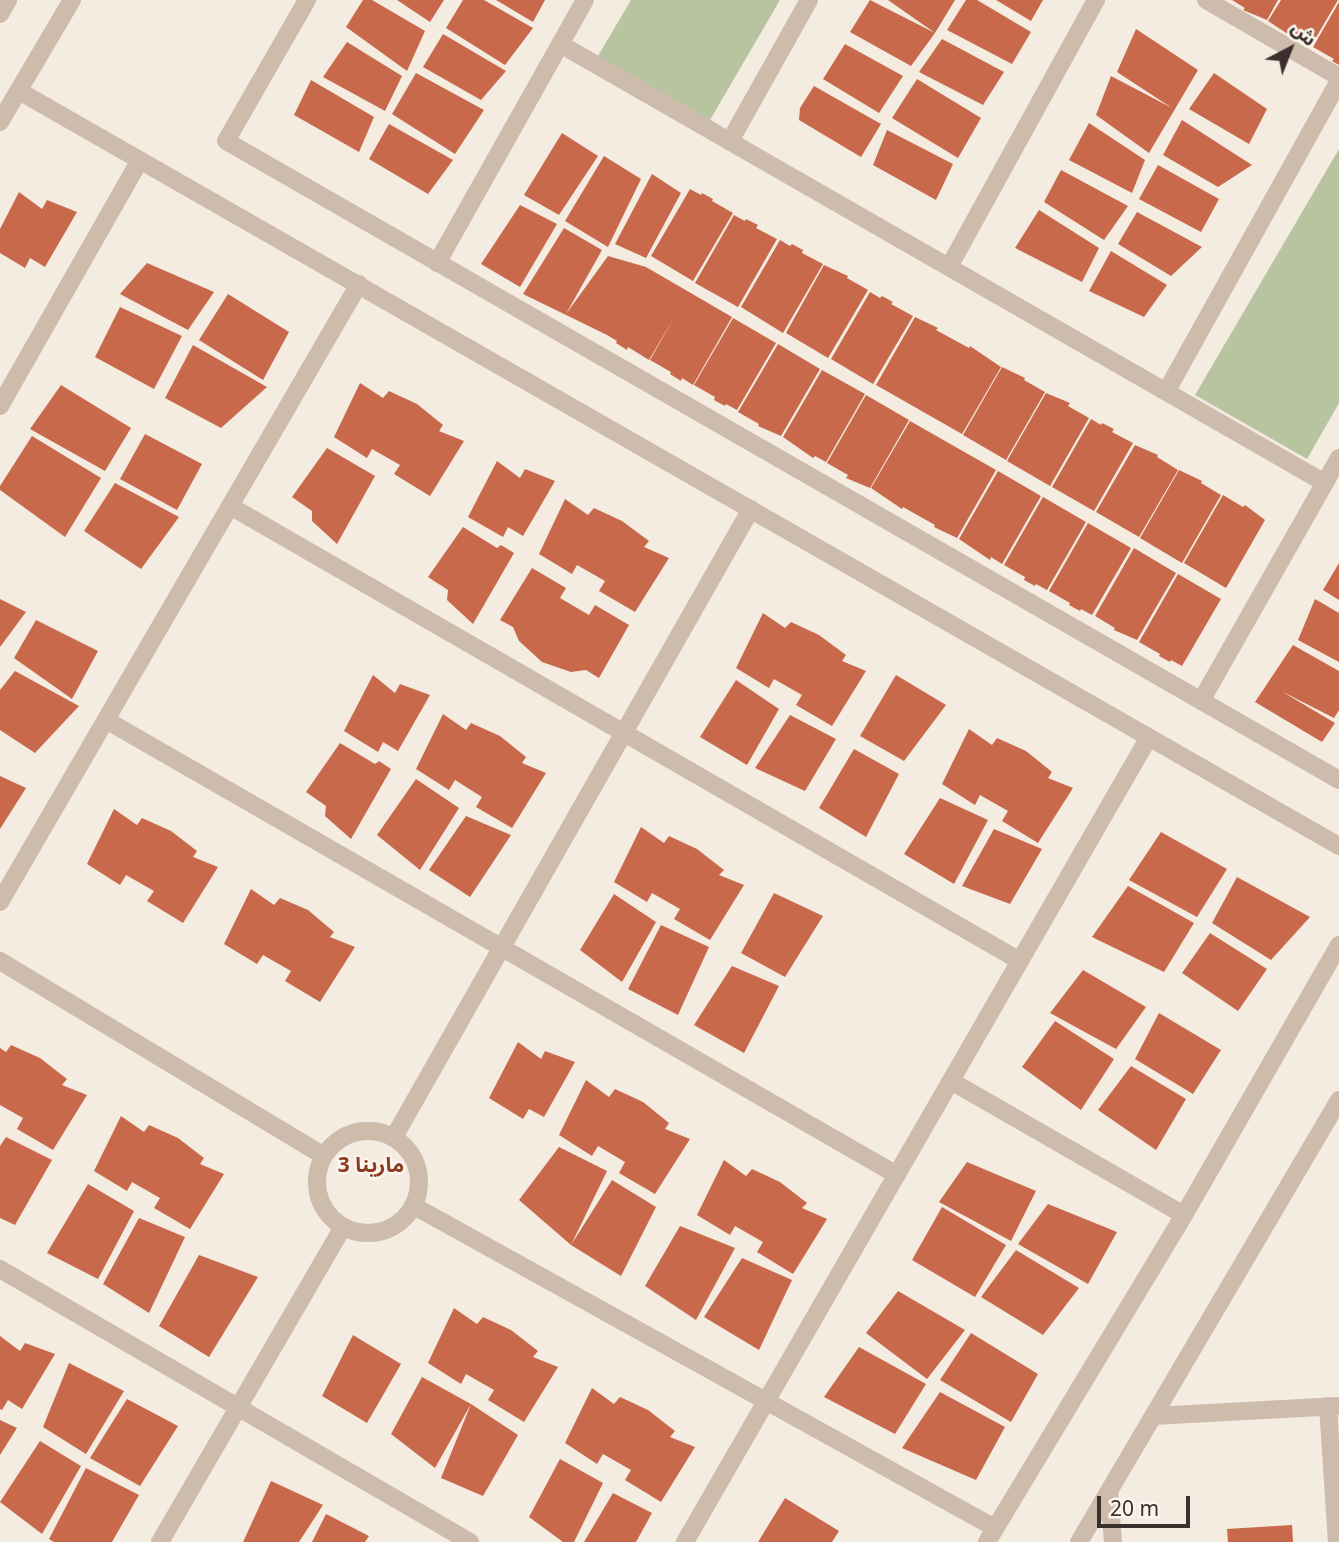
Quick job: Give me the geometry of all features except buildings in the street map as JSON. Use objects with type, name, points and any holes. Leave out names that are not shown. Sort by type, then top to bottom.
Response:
[{"type":"street","points":[[0,14],[8,0]]},
{"type":"street","points":[[0,122],[72,0]]},
{"type":"street","points":[[307,0],[226,141],[1339,779]]},
{"type":"street","points":[[437,262],[585,0]]},
{"type":"street","points":[[730,141],[809,0]]},
{"type":"street","points":[[949,267],[1096,0]]},
{"type":"street","points":[[1166,391],[1339,79],[1206,0]]},
{"type":"street","points":[[560,44],[1325,482]]},
{"type":"street","points":[[19,91],[1339,846]]},
{"type":"street","points":[[0,406],[140,160]]},
{"type":"street","points":[[0,902],[359,284]]},
{"type":"street","points":[[1201,701],[1339,458]]},
{"type":"street","points":[[230,506],[1020,961]]},
{"type":"street","points":[[394,1137],[751,509]]},
{"type":"street","points":[[106,720],[897,1175]]},
{"type":"street","points":[[685,1542],[1149,737]]},
{"type":"street","points":[[414,1206],[766,1402],[991,1535],[1184,1215],[1339,945]]},
{"type":"street","points":[[0,961],[324,1156]]},
{"type":"street","points":[[951,1081],[1184,1215]]},
{"type":"street","points":[[1079,1542],[1339,1100]]},
{"type":"street","points":[[363,1131],[394,1137],[406,1147],[417,1168],[419,1191],[414,1206],[404,1220],[391,1229],[375,1234],[359,1233],[343,1227],[330,1217],[321,1203],[317,1187],[318,1171],[324,1156],[334,1143],[348,1135],[363,1131]]},
{"type":"street","points":[[160,1542],[343,1227]]},
{"type":"street","points":[[0,1269],[470,1542]]},
{"type":"street","points":[[1153,1416],[1334,1406],[1337,1542]]},
{"type":"street","points":[[1109,1491],[1113,1542]]},
{"type":"green space","points":[[631,0],[780,0],[710,120],[598,56]]},
{"type":"green space","points":[[1339,149],[1339,403],[1307,459],[1195,395]]},
{"type":"district","name":"مارینا 3","points":[[371,1166]]}]
